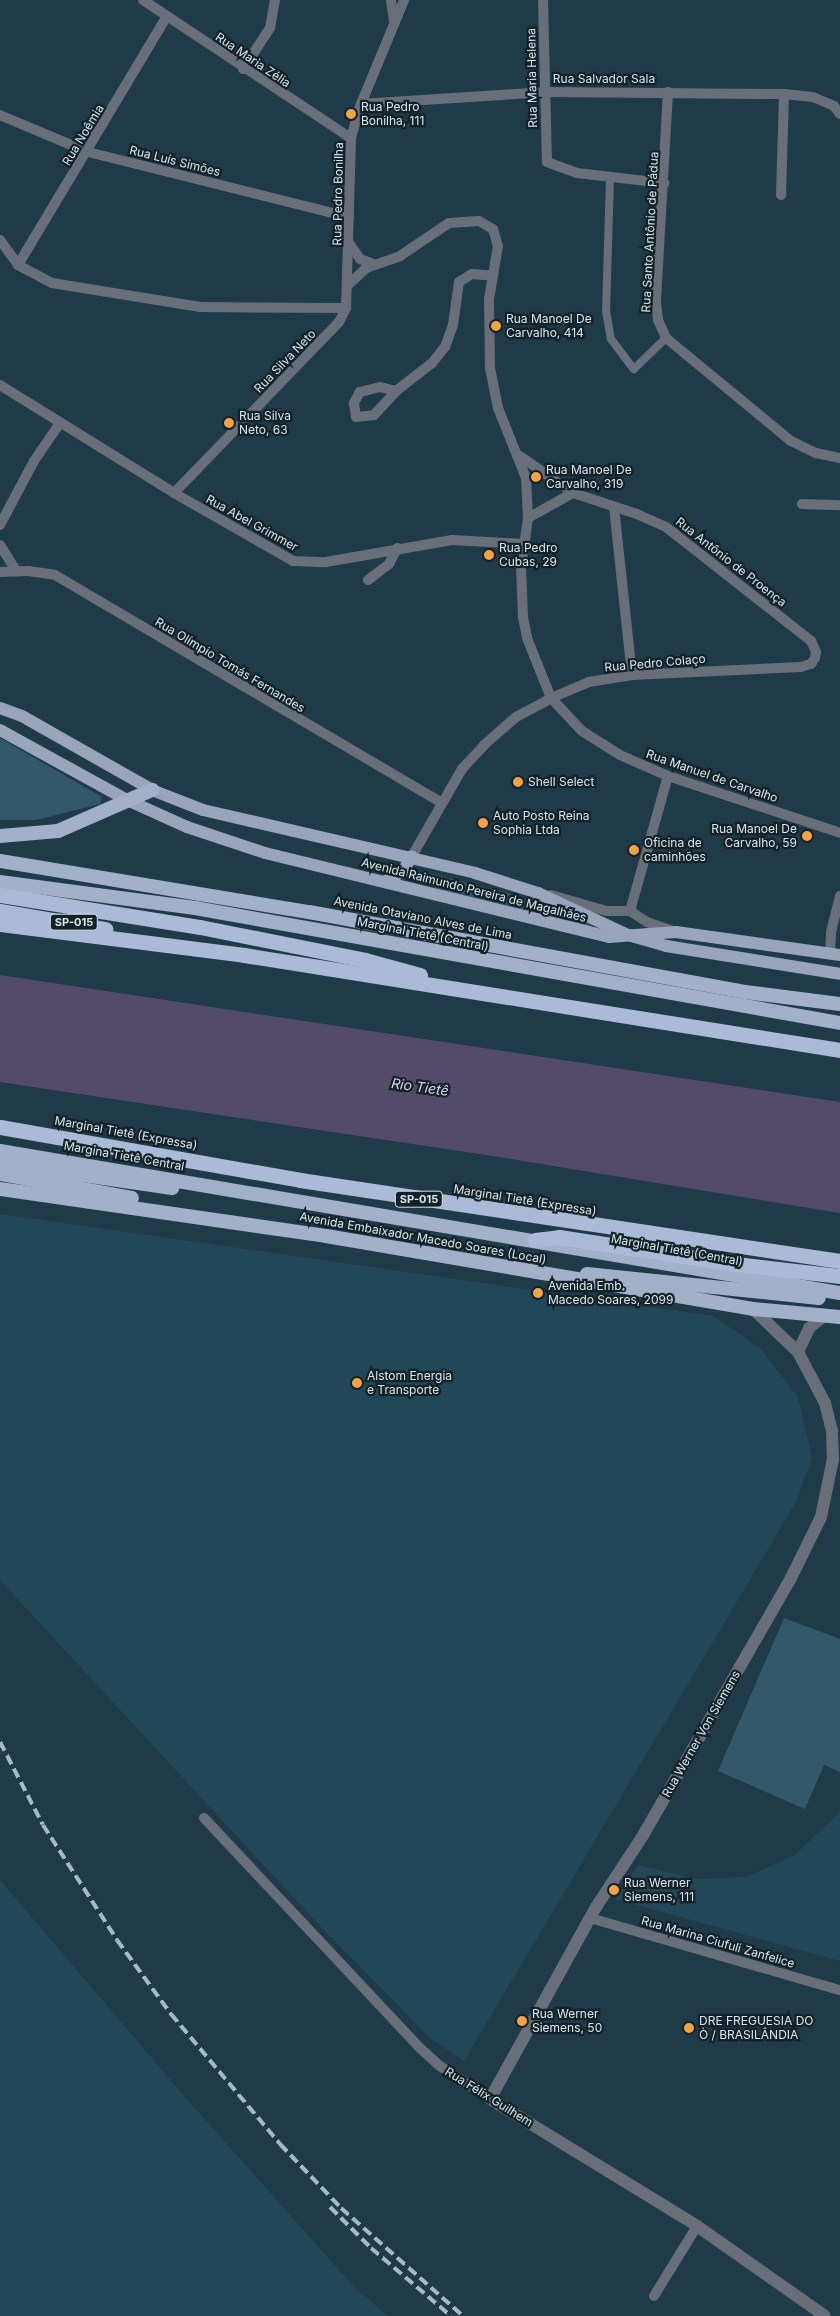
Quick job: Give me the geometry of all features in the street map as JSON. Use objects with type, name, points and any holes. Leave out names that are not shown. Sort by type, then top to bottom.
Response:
[{"type":"highway","points":[[0,836],[58,830],[125,799],[152,790]]},
{"type":"highway","name":"Avenida Otaviano Alves de Lima","points":[[0,861],[308,912],[745,992],[840,1004]]},
{"type":"highway","name":"Marginal Tietê (Central)","points":[[0,882],[195,908],[840,1023]]},
{"type":"highway","points":[[0,895],[200,927],[365,960],[410,971],[449,987]]},
{"type":"highway","name":"SP-015","points":[[0,911],[92,926],[146,942]]},
{"type":"highway","name":"SP-015","points":[[0,924],[146,942],[449,987],[840,1050]]},
{"type":"highway","name":"Marginal Tietê (Expressa)","points":[[0,1127],[346,1188],[840,1262]]},
{"type":"highway","name":"Margina Tietê Central","points":[[0,1151],[242,1192]]},
{"type":"highway","points":[[0,1163],[224,1196],[242,1192]]},
{"type":"highway","points":[[0,1174],[156,1204],[171,1213]]},
{"type":"highway","name":"Avenida Embaixador Macedo Soares (Local)","points":[[0,1189],[171,1213],[753,1309],[840,1317]]},
{"type":"highway","name":"Marginal Tietê (Central)","points":[[242,1192],[378,1217],[535,1240],[840,1293]]},
{"type":"highway","points":[[535,1240],[559,1237],[736,1264],[840,1276]]},
{"type":"highway","points":[[548,1275],[608,1274],[840,1300]]},
{"type":"main road","name":"Avenida Raimundo Pereira de Magalhães","points":[[0,708],[22,716],[152,790],[203,810],[412,856],[538,893],[628,935]]},
{"type":"main road","name":"Avenida Raimundo Pereira de Magalhães","points":[[0,730],[125,799],[187,827],[238,844],[554,926],[609,937],[628,935]]},
{"type":"main road","points":[[386,881],[403,871],[412,856]]},
{"type":"main road","points":[[628,935],[676,932],[835,954]]},
{"type":"main road","points":[[628,935],[692,952],[840,974]]},
{"type":"main road","points":[[809,970],[807,959],[811,951]]},
{"type":"street","name":"Rua Maria Zélia","points":[[143,0],[243,69],[351,138]]},
{"type":"street","points":[[243,69],[270,28],[275,0]]},
{"type":"street","points":[[391,0],[394,22]]},
{"type":"street","name":"Rua Pedro Bonilha","points":[[346,308],[351,138],[362,104],[404,0]]},
{"type":"street","name":"Rua Maria Helena","points":[[543,0],[547,162],[553,166],[610,178]]},
{"type":"street","name":"Rua Noêmia","points":[[18,265],[88,152],[167,16]]},
{"type":"street","name":"Rua Salvador Sala","points":[[362,104],[545,92],[784,94],[813,97],[834,106],[840,114]]},
{"type":"street","name":"Rua Santo Antônio de Pádua","points":[[666,338],[658,320],[656,302],[668,92]]},
{"type":"street","points":[[781,195],[784,94]]},
{"type":"street","name":"Rua Luís Simões","points":[[0,115],[88,152],[349,217]]},
{"type":"street","points":[[664,183],[610,178],[606,311],[611,339],[634,369],[666,338],[791,440],[816,453],[840,458]]},
{"type":"street","name":"Rua Manuel de Carvalho","points":[[373,264],[400,256],[450,223],[479,221],[487,224],[496,236],[494,276],[487,329],[490,368],[498,408],[520,456],[526,478],[528,518],[521,589],[527,638],[551,698],[599,744],[668,776],[840,833]]},
{"type":"street","points":[[0,240],[18,265],[52,283],[200,307],[346,308]]},
{"type":"street","points":[[349,242],[360,259],[373,264]]},
{"type":"street","points":[[348,285],[361,271],[373,264]]},
{"type":"street","points":[[396,391],[385,387],[360,392],[354,403],[356,417],[374,415],[396,391],[432,363],[444,347],[453,325],[459,282],[472,274],[494,276]]},
{"type":"street","name":"Rua Silva Neto","points":[[174,493],[339,322],[346,308]]},
{"type":"street","name":"Rua Abel Grimmer","points":[[0,385],[174,493],[293,561],[326,562],[397,548],[452,540],[524,544]]},
{"type":"street","points":[[0,525],[34,461],[60,423]]},
{"type":"street","name":"Rua Antônio de Proença","points":[[520,456],[573,493],[666,528],[811,642],[816,652],[811,664],[801,667]]},
{"type":"street","points":[[528,518],[573,493]]},
{"type":"street","points":[[802,504],[840,505]]},
{"type":"street","points":[[614,507],[632,675]]},
{"type":"street","points":[[0,545],[16,571]]},
{"type":"street","points":[[368,580],[389,564],[397,548]]},
{"type":"street","name":"Rua Olímpio Tomás Fernandes","points":[[0,572],[42,572],[61,578],[442,803]]},
{"type":"street","name":"Rua Pedro Colaço","points":[[412,856],[462,769],[484,745],[516,717],[551,698],[589,682],[632,675],[801,667]]},
{"type":"street","points":[[630,910],[668,776]]},
{"type":"street","points":[[538,893],[606,911],[630,910],[648,922],[676,932]]},
{"type":"street","points":[[835,954],[831,932],[840,896]]},
{"type":"street","name":"Rua Werner Von Siemens","points":[[490,2099],[590,1918],[644,1834],[791,1578],[821,1518],[833,1459],[832,1431],[815,1379],[798,1352],[753,1309]]},
{"type":"street","points":[[798,1352],[810,1328],[824,1316]]},
{"type":"street","name":"Rua Félix Guilhem","points":[[204,1818],[421,2049],[440,2066],[490,2099],[697,2226],[825,2316]]},
{"type":"street","name":"Rua Marina Ciufuli Zanfelice","points":[[590,1918],[840,1990]]},
{"type":"street","points":[[654,2296],[697,2226]]},
{"type":"shaded area","points":[[0,738],[102,797],[100,804],[36,820],[0,820]]},
{"type":"shaded area","points":[[415,870],[508,893],[591,925],[590,928],[495,907],[408,879],[410,872]]},
{"type":"shaded area","points":[[0,1214],[713,1316],[760,1348],[798,1397],[812,1458],[796,1502],[464,2061],[430,2038],[318,1924],[0,1580]]},
{"type":"shaded area","points":[[784,1618],[840,1639],[840,1772],[824,1765],[805,1809],[718,1771]]},
{"type":"shaded area","points":[[840,1812],[840,1961],[616,1899],[638,1865],[697,1879],[747,1877],[796,1854]]},
{"type":"shaded area","points":[[0,1880],[184,2096],[355,2288],[388,2316],[0,2316]]},
{"type":"water","name":"Rio Tietê","points":[[0,975],[840,1102],[840,1213],[493,1156],[0,1082]]},
{"type":"railway","points":[[0,1742],[43,1825],[117,1940],[171,2014],[280,2144],[341,2208],[463,2316]]},
{"type":"railway","points":[[330,2207],[371,2248],[451,2316]]},
{"type":"place","name":"Rua Pedro Bonilha, 111","points":[[351,114]]},
{"type":"place","name":"Rua Manoel De Carvalho, 414","points":[[496,326]]},
{"type":"place","name":"Rua Silva Neto, 63","points":[[229,423]]},
{"type":"place","name":"Rua Manoel De Carvalho, 319","points":[[536,477]]},
{"type":"place","name":"Rua Pedro Cubas, 29","points":[[489,555]]},
{"type":"place","name":"Shell Select","points":[[518,782]]},
{"type":"place","name":"Auto Posto Reina Sophia Ltda","points":[[483,823]]},
{"type":"place","name":"Rua Manoel De Carvalho, 59","points":[[807,836]]},
{"type":"place","name":"Oficina de caminhões","points":[[634,850]]},
{"type":"place","name":"Avenida Emb. Macedo Soares, 2099","points":[[538,1293]]},
{"type":"place","name":"Alstom Energia e Transporte","points":[[357,1383]]},
{"type":"place","name":"Rua Werner Siemens, 111","points":[[614,1890]]},
{"type":"place","name":"Rua Werner Siemens, 50","points":[[522,2021]]},
{"type":"place","name":"DRE FREGUESIA DO Ò / BRASILÂNDIA","points":[[689,2028]]}]
